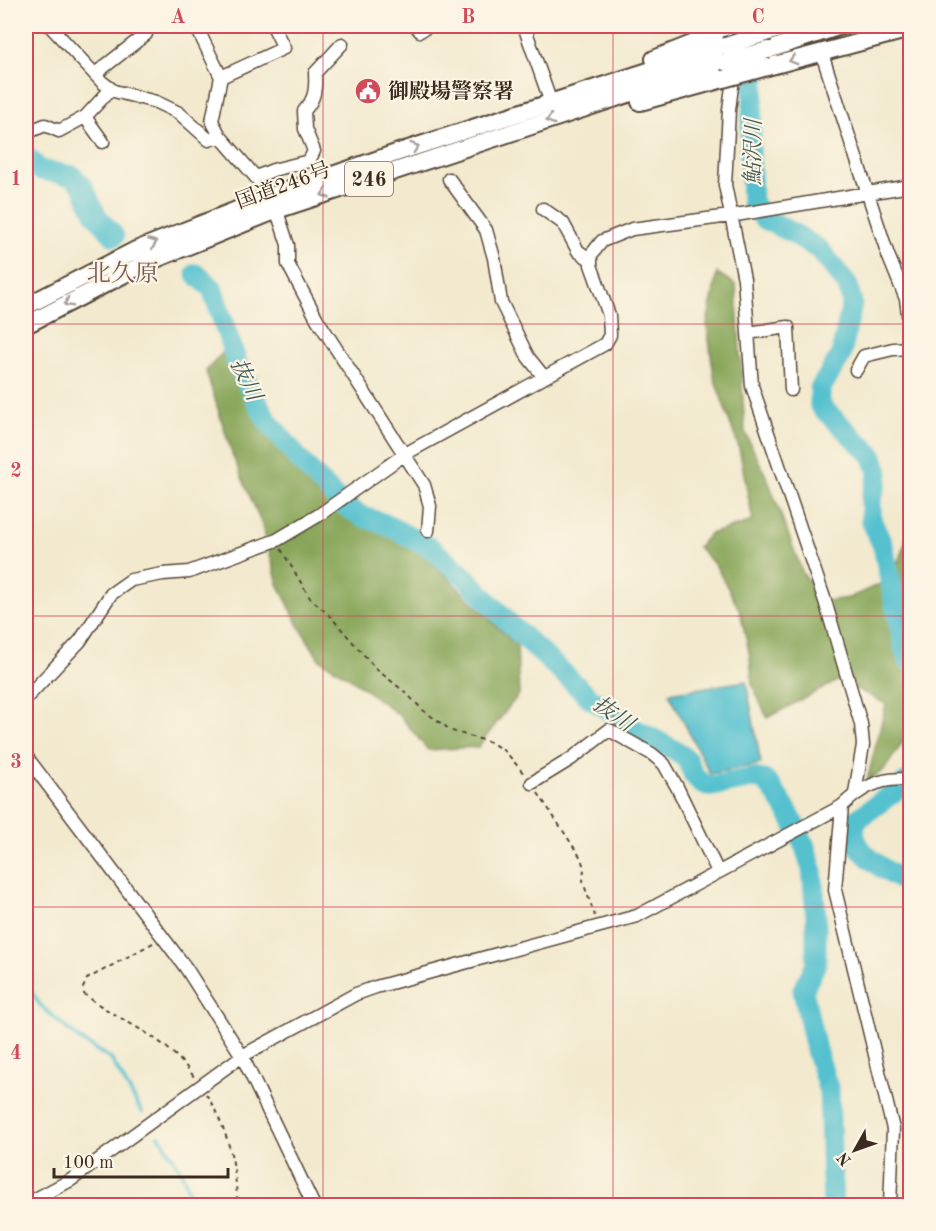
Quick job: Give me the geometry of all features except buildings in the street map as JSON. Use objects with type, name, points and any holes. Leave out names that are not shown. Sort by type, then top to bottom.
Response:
[{"type":"highway","name":"国道246号","points":[[26,306],[136,250],[585,101],[729,45],[790,26]]},
{"type":"highway","name":"国道246号","points":[[729,45],[768,50],[841,26]]},
{"type":"highway","name":"246","points":[[585,101],[636,103],[729,45],[767,67],[910,29]]},
{"type":"highway","name":"国道246号","points":[[26,325],[147,263],[275,203],[399,152],[551,103],[585,101]]},
{"type":"street","points":[[50,26],[111,89],[156,102],[179,113],[209,140],[220,136]]},
{"type":"street","points":[[196,26],[222,77],[212,121],[220,136],[256,177],[275,203],[288,245],[288,264],[292,273],[317,319],[424,485],[430,506],[428,531]]},
{"type":"street","points":[[222,77],[284,48],[273,26]]},
{"type":"street","points":[[416,26],[420,31],[429,26]]},
{"type":"street","points":[[524,26],[551,103]]},
{"type":"street","points":[[94,74],[146,34]]},
{"type":"street","points":[[256,177],[309,161],[314,151],[305,129],[304,111],[312,103],[316,89],[315,73],[342,44]]},
{"type":"street","points":[[729,45],[729,110],[725,184],[744,279],[752,386],[825,601],[861,724],[863,745],[855,793]]},
{"type":"street","points":[[821,51],[888,255],[906,299],[910,329]]},
{"type":"street","points":[[26,133],[45,125],[59,131],[85,117],[111,89]]},
{"type":"street","points":[[85,117],[104,142]]},
{"type":"street","points":[[449,179],[486,230],[494,258],[501,302],[528,357],[544,377]]},
{"type":"street","points":[[26,698],[80,641],[111,594],[131,580],[189,572],[277,540],[352,493],[405,454],[605,344],[610,335],[609,315],[591,265],[591,255],[602,242],[632,229],[745,214],[910,186]]},
{"type":"street","points":[[543,208],[563,223],[578,251],[591,260]]},
{"type":"street","points":[[748,333],[788,327],[791,390]]},
{"type":"street","points":[[856,370],[864,356],[893,349],[910,348]]},
{"type":"street","points":[[532,783],[571,759],[609,730],[652,754],[664,764],[718,872]]},
{"type":"street","points":[[26,756],[186,968],[242,1056],[314,1206]]},
{"type":"street","points":[[26,1204],[71,1180],[242,1056],[347,999],[376,987],[636,916],[842,806],[855,793],[882,781],[906,779]]},
{"type":"street","points":[[842,806],[835,890],[893,1129],[890,1206]]},
{"type":"path","points":[[277,540],[309,598],[331,617],[376,669],[424,711],[452,731],[490,742],[506,752],[532,783],[581,858],[584,867],[584,882],[599,927]]},
{"type":"path","points":[[164,937],[87,979],[83,988],[84,994],[164,1044],[183,1062],[200,1085],[218,1112],[227,1136],[237,1206]]},
{"type":"green space","points":[[717,273],[736,285],[745,432],[768,480],[803,574],[825,601],[849,598],[891,579],[910,531],[910,732],[884,770],[867,781],[886,704],[839,680],[767,718],[752,684],[750,656],[740,611],[716,566],[698,547],[710,534],[753,521],[739,448],[714,377],[707,324]]},
{"type":"green space","points":[[227,348],[273,439],[362,508],[415,545],[517,646],[519,694],[478,747],[428,750],[400,716],[350,678],[319,659],[278,584],[262,525],[232,454],[206,371]]},
{"type":"water","points":[[746,681],[761,764],[710,774],[669,693]]},
{"type":"waterway","name":"鮎沢川","points":[[758,26],[750,148],[752,202],[763,218],[820,250],[848,286],[852,303],[841,355],[820,389],[820,406],[872,455],[878,471],[871,498],[871,520],[883,546],[904,647],[910,662]]},
{"type":"waterway","name":"抜川","points":[[26,156],[40,170],[73,176],[83,187],[96,215],[114,236]]},
{"type":"waterway","name":"抜川","points":[[196,274],[212,288],[238,366],[267,420],[303,464],[341,503],[363,517],[383,523],[431,548],[466,578],[512,626],[590,698],[611,711],[627,725],[678,752],[687,760],[694,775],[702,784],[712,786],[753,778],[764,780],[771,787],[788,812],[804,844],[812,869],[816,918],[816,964],[803,990],[816,1050],[829,1091],[833,1206]]},
{"type":"waterway","name":"鮎沢川","points":[[910,780],[855,821],[855,836],[863,851],[886,871],[910,885]]},
{"type":"waterway","points":[[26,948],[31,991],[40,1005],[79,1039],[111,1059],[142,1112]]},
{"type":"waterway","points":[[159,1136],[184,1177],[191,1206]]},
{"type":"place","name":"御殿場警察署","points":[[368,91]]},
{"type":"district","name":"北久原","points":[[123,273]]}]
